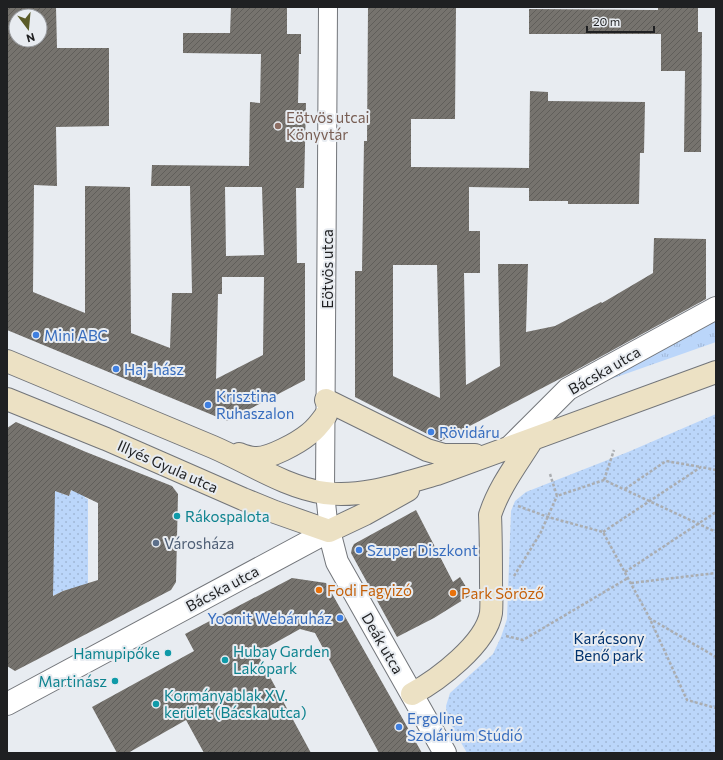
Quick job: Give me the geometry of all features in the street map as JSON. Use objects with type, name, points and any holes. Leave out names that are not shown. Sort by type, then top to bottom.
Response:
[{"type":"main road","points":[[7,361],[215,448],[288,482],[325,493]]},
{"type":"main road","points":[[215,448],[255,458],[268,456],[309,435],[318,426],[326,407],[427,450],[444,455],[501,451],[716,372]]},
{"type":"main road","name":"Illyés Gyula utca","points":[[7,399],[243,499],[329,531]]},
{"type":"main road","points":[[412,694],[427,687],[439,678],[475,644],[485,630],[491,613],[490,515],[495,502],[532,440]]},
{"type":"main road","name":"Bácska utca","points":[[325,493],[359,493],[392,487],[437,474],[501,451]]},
{"type":"main road","name":"Bácska utca","points":[[329,531],[365,514],[437,474]]},
{"type":"street","name":"Eötvös utca","points":[[328,7],[325,493],[329,531]]},
{"type":"street","name":"Bácska utca","points":[[501,451],[568,389],[716,308]]},
{"type":"street","name":"Bácska utca","points":[[7,704],[329,531]]},
{"type":"street","name":"Deák utca","points":[[329,531],[337,562],[444,753]]},
{"type":"path","points":[[604,480],[614,450]]},
{"type":"path","points":[[625,490],[666,461],[716,470]]},
{"type":"path","points":[[603,532],[701,467]]},
{"type":"path","points":[[513,578],[540,534],[557,496],[550,474]]},
{"type":"path","points":[[557,496],[604,480],[716,532]]},
{"type":"path","points":[[495,502],[507,501],[548,518],[603,532],[649,618],[687,700],[716,708]]},
{"type":"path","points":[[625,572],[716,512]]},
{"type":"path","points":[[631,583],[716,573]]},
{"type":"path","points":[[499,635],[523,640],[628,578]]},
{"type":"path","points":[[649,618],[716,657]]},
{"type":"green space","points":[[716,319],[716,342],[594,385]]},
{"type":"green space","name":"Karácsony Benő park","points":[[716,414],[716,753],[467,753],[447,718],[446,706],[450,693],[493,654],[501,637],[507,619],[511,511],[515,501],[526,492],[628,452]]},
{"type":"green space","points":[[74,485],[85,489],[85,498],[88,499],[88,583],[74,606],[65,590],[42,601],[44,487],[69,496]]},
{"type":"building","points":[[7,7],[56,7],[57,48],[109,48],[109,126],[56,127],[57,186],[34,185],[33,292],[85,313],[85,186],[130,187],[131,333],[170,348],[172,293],[192,293],[190,186],[151,186],[152,165],[249,166],[250,102],[260,103],[261,54],[183,53],[183,33],[230,33],[231,7],[287,7],[287,34],[301,34],[298,103],[306,103],[304,188],[296,188],[297,263],[305,263],[305,380],[227,421],[7,330]],"holes":[[[225,187],[262,187],[264,255],[226,256]],[[222,277],[264,277],[263,355],[216,379],[218,294],[222,294]]]},
{"type":"building","points":[[368,7],[456,7],[455,119],[411,119],[411,167],[529,168],[530,91],[548,92],[548,101],[645,102],[644,153],[640,153],[639,204],[568,204],[568,201],[529,201],[529,188],[469,187],[469,231],[480,231],[480,273],[464,273],[466,385],[500,366],[498,264],[528,264],[526,332],[555,326],[601,302],[602,303],[653,273],[654,238],[706,239],[706,299],[569,374],[441,441],[355,397],[355,271],[362,271],[364,141],[367,141]],"holes":[[[393,265],[437,265],[440,398],[393,376]]]},
{"type":"building","points":[[658,7],[698,7],[698,32],[702,32],[701,152],[684,152],[685,71],[661,71],[661,34],[529,34],[529,9],[658,10]]},
{"type":"building","points":[[16,422],[172,486],[178,494],[176,582],[171,590],[15,671],[7,666],[7,428]],"holes":[[[71,490],[98,503],[98,580],[63,591],[53,596],[55,491],[69,496]]]},
{"type":"building","points":[[416,510],[453,582],[460,577],[471,595],[434,618],[397,637],[351,553],[354,544]]},
{"type":"building","points":[[292,578],[326,583],[422,753],[379,753],[315,633],[300,629],[257,653],[311,753],[204,753],[186,720],[128,753],[117,753],[92,707],[194,651],[185,634]]},
{"type":"place","name":"Eötvös utcai Könyvtár","points":[[278,126]]},
{"type":"place","name":"Mini ABC","points":[[36,335]]},
{"type":"place","name":"Haj-hász","points":[[116,369]]},
{"type":"place","name":"Krisztina Ruhaszalon","points":[[208,405]]},
{"type":"place","name":"Rövidáru","points":[[431,432]]},
{"type":"place","name":"Rákospalota","points":[[177,516]]},
{"type":"place","name":"Városháza","points":[[156,543]]},
{"type":"place","name":"Szuper Diszkont","points":[[359,550]]},
{"type":"place","name":"Fodi Fagyizó","points":[[319,590]]},
{"type":"place","name":"Park Söröző","points":[[453,593]]},
{"type":"place","name":"Yoonit Webáruház","points":[[340,618]]},
{"type":"place","name":"Hamupipőke","points":[[168,653]]},
{"type":"place","name":"Hubay Garden Lakópark","points":[[225,660]]},
{"type":"place","name":"Martinász","points":[[115,681]]},
{"type":"place","name":"Kormányablak XV. kerület (Bácska utca)","points":[[156,704]]},
{"type":"place","name":"Ergoline Szolárium Stúdió","points":[[399,727]]}]
